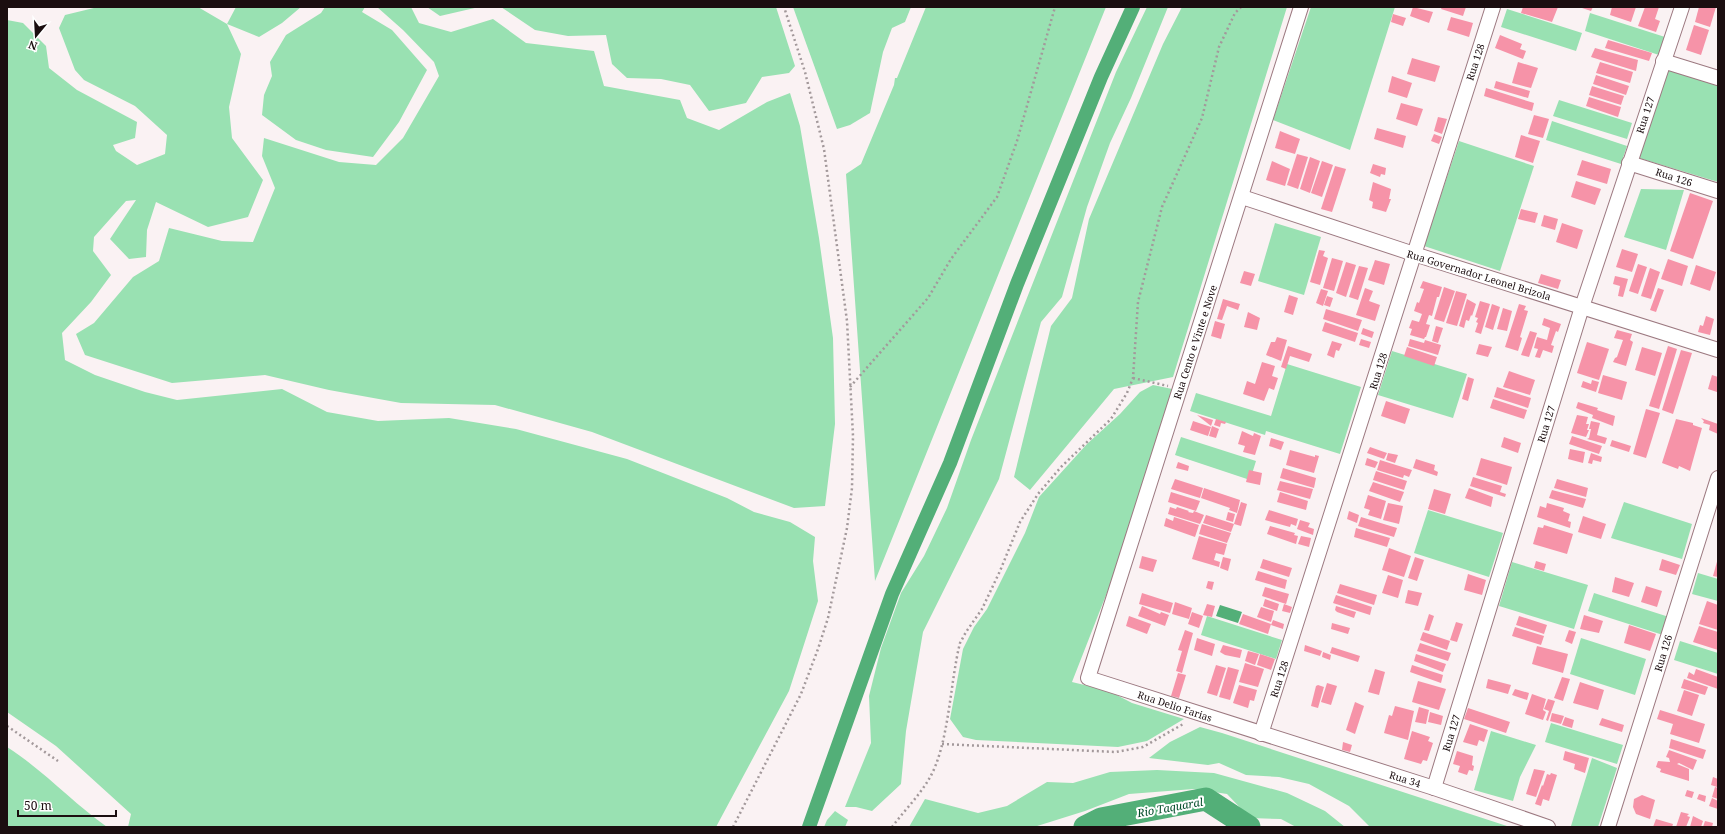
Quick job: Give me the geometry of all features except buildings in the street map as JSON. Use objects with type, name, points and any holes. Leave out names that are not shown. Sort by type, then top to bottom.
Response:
[{"type":"street","name":"Rua Cento e Vinte e Nove","points":[[1088,678],[1242,197],[1301,7]]},
{"type":"street","name":"Rua 128","points":[[1261,734],[1492,7]]},
{"type":"street","name":"Rua 127","points":[[1434,788],[1582,307],[1663,60],[1682,7]]},
{"type":"street","points":[[1663,60],[1718,78]]},
{"type":"street","name":"Rua 126","points":[[1629,163],[1718,191]]},
{"type":"street","name":"Rua Governador Leonel Brizola","points":[[1242,197],[1414,254],[1718,350]]},
{"type":"street","name":"Rua 126","points":[[1608,827],[1718,478]]},
{"type":"street","name":"Rua Delio Farias","points":[[1088,678],[1261,734]]},
{"type":"street","name":"Rua 34","points":[[1261,734],[1434,788],[1548,827]]},
{"type":"path","points":[[733,827],[801,694],[828,618],[847,528],[852,488],[853,436],[847,321],[824,149],[805,72],[784,7]]},
{"type":"path","points":[[850,387],[928,298],[951,259],[997,197],[1017,141],[1055,7]]},
{"type":"path","points":[[892,827],[929,780],[942,744],[960,643],[982,609],[1000,571],[1020,522],[1038,494],[1061,467],[1111,419],[1121,406],[1133,378],[1138,302],[1162,207],[1202,118],[1219,47],[1235,13],[1241,7]]},
{"type":"path","points":[[1133,378],[1180,389]]},
{"type":"path","points":[[942,744],[1116,752],[1143,747],[1188,721]]},
{"type":"path","points":[[7,726],[58,761]]},
{"type":"shaded area","points":[[98,7],[198,7],[227,24],[241,54],[229,107],[232,138],[263,180],[248,217],[208,227],[156,202],[147,230],[146,257],[129,259],[110,239],[136,200],[126,201],[94,237],[93,251],[111,275],[91,302],[62,333],[65,360],[95,375],[145,392],[177,400],[282,389],[327,412],[378,421],[449,418],[516,429],[627,459],[727,498],[754,512],[790,522],[815,537],[813,561],[818,601],[789,691],[716,827],[128,827],[131,814],[56,746],[7,712],[7,20],[23,23],[46,46],[49,68],[77,90],[137,122],[135,138],[113,145],[116,151],[137,165],[165,154],[167,135],[135,106],[84,80],[75,70],[59,28],[65,15]]},
{"type":"shaded area","points":[[236,7],[301,7],[282,23],[259,37],[227,24]]},
{"type":"shaded area","points":[[325,7],[365,7],[362,12],[392,30],[427,70],[399,122],[373,157],[326,150],[296,140],[262,115],[264,95],[272,76],[270,62],[286,35],[321,13]]},
{"type":"shaded area","points":[[377,7],[411,7],[419,23],[451,32],[493,19],[526,43],[594,51],[604,86],[680,100],[687,118],[719,130],[767,102],[790,93],[800,126],[819,238],[833,338],[835,424],[825,506],[794,508],[592,432],[495,405],[401,403],[329,390],[265,375],[172,383],[85,355],[76,334],[94,323],[133,277],[159,261],[169,228],[222,241],[253,242],[275,188],[262,156],[264,138],[339,162],[376,165],[403,138],[439,76],[434,62],[403,30]]},
{"type":"shaded area","points":[[427,7],[479,7],[440,16]]},
{"type":"shaded area","points":[[501,7],[776,7],[795,66],[789,73],[762,77],[746,103],[709,111],[690,85],[661,79],[627,78],[612,64],[606,35],[568,36],[535,30]]},
{"type":"shaded area","points":[[793,7],[911,7],[905,22],[892,28],[883,52],[870,113],[850,125],[837,129]]},
{"type":"shaded area","points":[[926,7],[1106,7],[875,581],[846,174],[861,164],[894,85],[895,78],[897,78]]},
{"type":"shaded area","points":[[1147,7],[1168,7],[1131,98],[1110,143],[1087,207],[1062,297],[1041,322],[999,479],[923,632],[906,731],[901,784],[872,811],[856,807],[845,807],[871,743],[869,696],[881,648],[901,593],[924,556],[947,508],[971,440],[1116,72]]},
{"type":"shaded area","points":[[1182,7],[1287,7],[1173,377],[1114,389],[1030,490],[1014,477],[1051,326],[1072,298],[1089,219],[1163,44]]},
{"type":"shaded area","points":[[1311,7],[1395,7],[1350,150],[1273,120]]},
{"type":"shaded area","points":[[1507,9],[1582,33],[1576,51],[1501,27]]},
{"type":"shaded area","points":[[1590,13],[1665,37],[1659,55],[1585,31]]},
{"type":"shaded area","points":[[1666,68],[1718,84],[1718,182],[1639,158]]},
{"type":"shaded area","points":[[1559,100],[1632,123],[1627,139],[1553,116]]},
{"type":"shaded area","points":[[1552,121],[1627,146],[1621,164],[1546,140]]},
{"type":"shaded area","points":[[1459,141],[1534,166],[1500,271],[1424,246]]},
{"type":"shaded area","points":[[1641,189],[1684,190],[1666,250],[1624,237]]},
{"type":"shaded area","points":[[1275,223],[1321,237],[1304,295],[1258,281]]},
{"type":"shaded area","points":[[1392,351],[1467,374],[1453,418],[1378,395]]},
{"type":"shaded area","points":[[1287,364],[1361,387],[1340,454],[1266,431],[1265,435],[1190,411],[1196,393],[1271,416]]},
{"type":"shaded area","points":[[1153,385],[1177,390],[1144,498],[1072,682],[1109,691],[1132,703],[1184,719],[1147,741],[1118,747],[976,740],[963,737],[950,719],[963,649],[974,627],[987,609],[1025,533],[1039,497],[1087,444],[1120,414],[1140,392]]},
{"type":"shaded area","points":[[1181,437],[1256,461],[1250,480],[1175,455]]},
{"type":"shaded area","points":[[1624,502],[1692,524],[1682,559],[1611,538]]},
{"type":"shaded area","points":[[1428,510],[1503,533],[1489,577],[1414,553]]},
{"type":"shaded area","points":[[1512,562],[1588,585],[1574,629],[1499,606]]},
{"type":"shaded area","points":[[1698,573],[1718,579],[1718,601],[1692,594]]},
{"type":"shaded area","points":[[1594,593],[1669,617],[1663,635],[1588,611]]},
{"type":"shaded area","points":[[1220,605],[1242,612],[1238,623],[1216,616]]},
{"type":"shaded area","points":[[1207,616],[1282,640],[1276,659],[1201,635]]},
{"type":"shaded area","points":[[1581,638],[1646,659],[1635,695],[1570,674]]},
{"type":"shaded area","points":[[1680,641],[1718,653],[1718,674],[1674,660]]},
{"type":"shaded area","points":[[1551,723],[1623,745],[1617,764],[1545,742]]},
{"type":"shaded area","points":[[1200,727],[1510,827],[1370,827],[1349,806],[1309,784],[1279,777],[1246,775],[1219,763],[1208,765],[1149,758],[1170,742]]},
{"type":"shaded area","points":[[1491,731],[1536,745],[1520,777],[1513,801],[1474,790]]},
{"type":"shaded area","points":[[7,747],[33,766],[107,827],[7,827]]},
{"type":"shaded area","points":[[1592,758],[1617,768],[1598,827],[1571,826]]},
{"type":"shaded area","points":[[1157,770],[1214,773],[1287,793],[1325,811],[1345,827],[1296,827],[1281,819],[1250,818],[1227,794],[1194,789],[1129,794],[1085,811],[1034,827],[909,827],[925,799],[978,813],[1007,806],[1047,782],[1073,783],[1110,772]]},
{"type":"shaded area","points":[[835,811],[848,820],[845,827],[824,827],[827,820]]},
{"type":"waterway","points":[[809,827],[892,594],[950,463],[1017,284],[1101,77],[1133,7]]},
{"type":"waterway","name":"Rio Taquaral","points":[[1085,827],[1101,819],[1206,799],[1249,827]]}]
